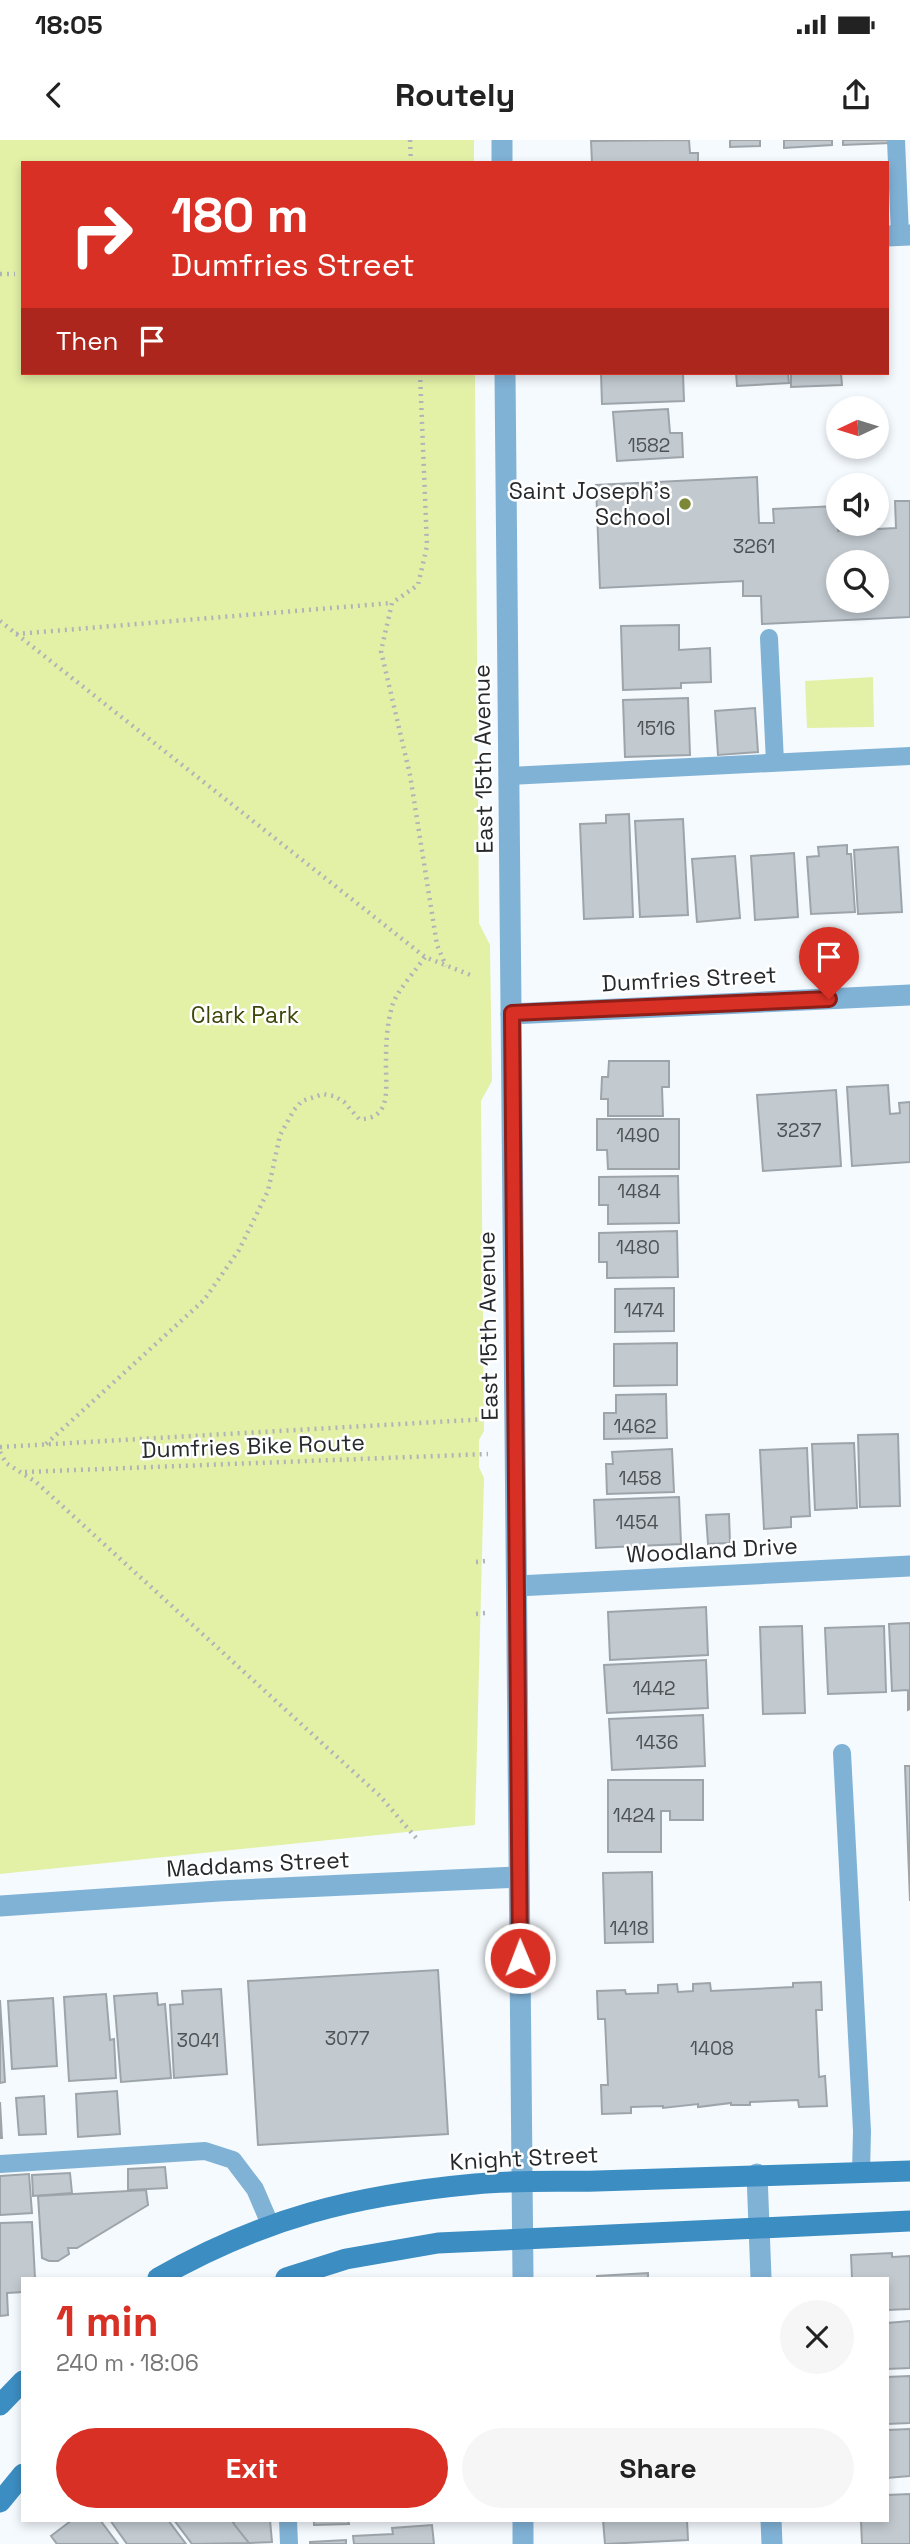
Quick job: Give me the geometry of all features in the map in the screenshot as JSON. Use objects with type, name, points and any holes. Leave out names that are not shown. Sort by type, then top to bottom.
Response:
[{"type":"main road","name":"Knight Street","points":[[160,2277],[200,2255],[270,2224],[335,2205],[401,2192],[478,2184],[910,2171]]},
{"type":"main road","points":[[289,2277],[346,2259],[411,2246],[523,2238],[758,2230],[910,2221]]},
{"type":"main road","points":[[0,2405],[21,2383]]},
{"type":"main road","points":[[0,2502],[21,2476]]},
{"type":"street","points":[[502,140],[502,161]]},
{"type":"street","name":"East 15th Avenue","points":[[505,375],[523,2277]]},
{"type":"street","name":"Dumfries Street","points":[[512,1013],[910,995]]},
{"type":"street","name":"Woodland Drive","points":[[517,1586],[910,1566]]},
{"type":"street","name":"Maddams Street","points":[[0,1906],[219,1891],[518,1877]]},
{"type":"street","points":[[757,2174],[761,2277]]},
{"type":"street","points":[[523,2522],[523,2544]]},
{"type":"street","points":[[771,2522],[772,2544]]},
{"type":"lane","points":[[896,140],[899,235]]},
{"type":"lane","points":[[769,638],[775,762]]},
{"type":"lane","points":[[509,776],[910,756]]},
{"type":"lane","points":[[842,1753],[862,2131],[861,2173]]},
{"type":"lane","points":[[0,2164],[205,2151],[233,2160],[255,2189],[270,2224]]},
{"type":"lane","points":[[288,2522],[289,2544]]},
{"type":"path","points":[[410,140],[411,161]]},
{"type":"path","points":[[0,274],[15,274]]},
{"type":"path","points":[[15,634],[392,603],[418,585],[426,546],[419,375]]},
{"type":"path","points":[[392,603],[381,651],[410,775],[437,945],[446,966]]},
{"type":"path","points":[[0,621],[425,957],[473,976]]},
{"type":"path","points":[[46,1444],[204,1300],[239,1250],[268,1191],[281,1135],[302,1101],[323,1094],[344,1102],[359,1119],[368,1119],[379,1112],[387,1097],[386,1060],[392,1004],[425,957]]},
{"type":"path","points":[[0,1447],[515,1418]]},
{"type":"path","points":[[0,1452],[6,1463],[24,1472],[380,1796],[417,1839]]},
{"type":"path","name":"Dumfries Bike Route","points":[[24,1472],[516,1453]]},
{"type":"path","points":[[476,1562],[486,1561]]},
{"type":"path","points":[[476,1614],[486,1613]]},
{"type":"green space","name":"Clark Park","points":[[0,140],[474,140],[474,161],[21,161],[21,375],[475,375],[479,923],[490,945],[492,1081],[481,1101],[484,1431],[479,1440],[479,1467],[484,1478],[475,1825],[0,1874]]},
{"type":"green space","points":[[873,677],[874,727],[807,728],[805,681]]},
{"type":"building","points":[[689,140],[690,153],[698,153],[698,161],[592,161],[591,141]]},
{"type":"building","points":[[730,140],[760,140],[760,146],[730,147]]},
{"type":"building","points":[[784,140],[832,140],[832,145],[784,148]]},
{"type":"building","points":[[843,140],[890,140],[890,143],[843,145]]},
{"type":"building","points":[[601,375],[683,375],[684,401],[602,404]]},
{"type":"building","points":[[736,375],[788,375],[789,383],[737,386]]},
{"type":"building","points":[[791,375],[841,375],[842,385],[791,387]]},
{"type":"building","points":[[668,409],[670,433],[682,433],[683,457],[617,461],[613,412]]},
{"type":"building","points":[[757,477],[759,523],[774,523],[773,509],[826,507],[826,536],[889,536],[889,528],[896,528],[895,501],[910,501],[910,617],[762,624],[761,596],[743,596],[743,581],[600,588],[596,485]]},
{"type":"building","points":[[679,625],[679,650],[710,648],[711,682],[681,683],[681,688],[623,690],[621,626]]},
{"type":"building","points":[[688,698],[690,755],[625,757],[623,700]]},
{"type":"building","points":[[755,708],[758,752],[718,755],[715,711]]},
{"type":"building","points":[[629,814],[633,917],[584,919],[580,824],[606,823],[606,815]]},
{"type":"building","points":[[683,819],[688,915],[640,917],[635,821]]},
{"type":"building","points":[[847,845],[847,854],[851,854],[855,912],[811,914],[807,857],[819,856],[818,847]]},
{"type":"building","points":[[898,847],[902,912],[858,914],[854,850]]},
{"type":"building","points":[[794,853],[798,917],[755,920],[751,856]]},
{"type":"building","points":[[735,856],[740,918],[697,922],[692,859]]},
{"type":"building","points":[[609,1061],[669,1061],[669,1087],[662,1087],[663,1116],[608,1116],[608,1099],[601,1099],[602,1077],[608,1077]]},
{"type":"building","points":[[888,1085],[890,1114],[900,1113],[899,1103],[910,1102],[910,1162],[852,1166],[847,1087]]},
{"type":"building","points":[[836,1090],[841,1166],[763,1171],[757,1095]]},
{"type":"building","points":[[597,1119],[679,1119],[679,1169],[608,1169],[607,1150],[597,1150]]},
{"type":"building","points":[[678,1176],[679,1223],[608,1224],[608,1205],[599,1205],[599,1177]]},
{"type":"building","points":[[677,1231],[678,1277],[607,1278],[607,1262],[599,1262],[599,1233]]},
{"type":"building","points":[[674,1288],[674,1331],[615,1332],[615,1289]]},
{"type":"building","points":[[677,1343],[677,1385],[614,1386],[614,1344]]},
{"type":"building","points":[[666,1394],[667,1438],[604,1439],[604,1413],[616,1413],[616,1395]]},
{"type":"building","points":[[898,1434],[900,1506],[860,1507],[858,1435]]},
{"type":"building","points":[[854,1443],[857,1508],[815,1510],[812,1444]]},
{"type":"building","points":[[807,1448],[810,1516],[791,1517],[791,1527],[764,1529],[760,1450]]},
{"type":"building","points":[[672,1449],[674,1492],[607,1494],[606,1464],[613,1464],[612,1452]]},
{"type":"building","points":[[679,1497],[681,1544],[596,1548],[594,1500]]},
{"type":"building","points":[[729,1514],[730,1543],[708,1544],[706,1515]]},
{"type":"building","points":[[706,1607],[708,1655],[610,1660],[608,1612]]},
{"type":"building","points":[[910,1623],[908,1710],[908,1690],[892,1691],[889,1624]]},
{"type":"building","points":[[802,1626],[805,1713],[763,1714],[760,1627]]},
{"type":"building","points":[[884,1626],[886,1692],[828,1694],[825,1628]]},
{"type":"building","points":[[706,1660],[708,1708],[607,1713],[604,1665]]},
{"type":"building","points":[[703,1715],[705,1766],[612,1770],[609,1719]]},
{"type":"building","points":[[905,1766],[910,1766],[910,1901]]},
{"type":"building","points":[[608,1780],[703,1780],[703,1820],[670,1820],[670,1811],[661,1811],[661,1852],[608,1852]]},
{"type":"building","points":[[652,1872],[653,1942],[605,1943],[603,1873]]},
{"type":"building","points":[[438,1970],[448,2134],[258,2145],[248,1981]]},
{"type":"building","points":[[821,1982],[822,2010],[816,2010],[819,2077],[825,2076],[827,2106],[799,2107],[798,2100],[750,2102],[750,2105],[731,2103],[698,2107],[698,2104],[663,2108],[631,2107],[631,2113],[602,2114],[601,2085],[608,2085],[605,2019],[598,2019],[597,1991],[658,1993],[658,1985],[677,1984],[678,1992],[693,1991],[693,1984],[710,1983],[711,1991],[793,1987],[793,1983]]},
{"type":"building","points":[[221,1989],[227,2074],[174,2078],[170,2005],[183,2004],[182,1991]]},
{"type":"building","points":[[157,1993],[158,2005],[165,2004],[171,2078],[121,2082],[114,1996]]},
{"type":"building","points":[[106,1994],[110,2040],[114,2039],[116,2078],[69,2081],[64,1997]]},
{"type":"building","points":[[53,1998],[57,2066],[12,2069],[8,2001]]},
{"type":"building","points":[[0,2000],[5,2082],[0,2083]]},
{"type":"building","points":[[117,2091],[120,2134],[78,2137],[76,2094]]},
{"type":"building","points":[[44,2096],[46,2134],[19,2135],[16,2098]]},
{"type":"building","points":[[0,2102],[2,2138],[0,2138]]},
{"type":"building","points":[[165,2167],[167,2188],[128,2190],[128,2169]]},
{"type":"building","points":[[70,2173],[72,2193],[33,2196],[32,2175]]},
{"type":"building","points":[[29,2174],[32,2213],[0,2215],[0,2176]]},
{"type":"building","points":[[146,2190],[148,2205],[77,2248],[68,2248],[69,2254],[58,2261],[42,2258],[38,2196]]},
{"type":"building","points":[[32,2222],[35,2277],[21,2277],[21,2292],[7,2293],[8,2315],[0,2316],[0,2223]]},
{"type":"building","points":[[892,2253],[892,2257],[910,2256],[910,2309],[889,2310],[889,2277],[852,2277],[851,2255]]},
{"type":"building","points":[[648,2273],[648,2277],[597,2276]]},
{"type":"building","points":[[910,2321],[910,2368],[889,2369],[889,2323]]},
{"type":"building","points":[[910,2376],[910,2423],[889,2424],[889,2377]]},
{"type":"building","points":[[910,2429],[910,2476],[889,2478],[889,2430]]},
{"type":"building","points":[[910,2494],[910,2544],[862,2544],[861,2522],[889,2522],[889,2495]]},
{"type":"building","points":[[69,2522],[102,2522],[118,2544],[57,2544],[51,2536]]},
{"type":"building","points":[[111,2522],[170,2522],[186,2544],[127,2544]]},
{"type":"building","points":[[176,2522],[233,2522],[249,2543],[192,2544]]},
{"type":"building","points":[[270,2522],[272,2542],[249,2543],[234,2524]]},
{"type":"building","points":[[314,2522],[349,2524],[314,2525]]},
{"type":"building","points":[[603,2522],[687,2522],[688,2540],[605,2544]]},
{"type":"building","points":[[432,2525],[434,2544],[354,2544],[353,2536],[393,2534],[392,2528]]},
{"type":"building","points":[[346,2540],[346,2544],[310,2544],[310,2542]]},
{"type":"place","name":"Saint Joseph’s School","points":[[685,504]]},
{"type":"route","points":[[520,1958],[512,1013],[829,999]]}]
